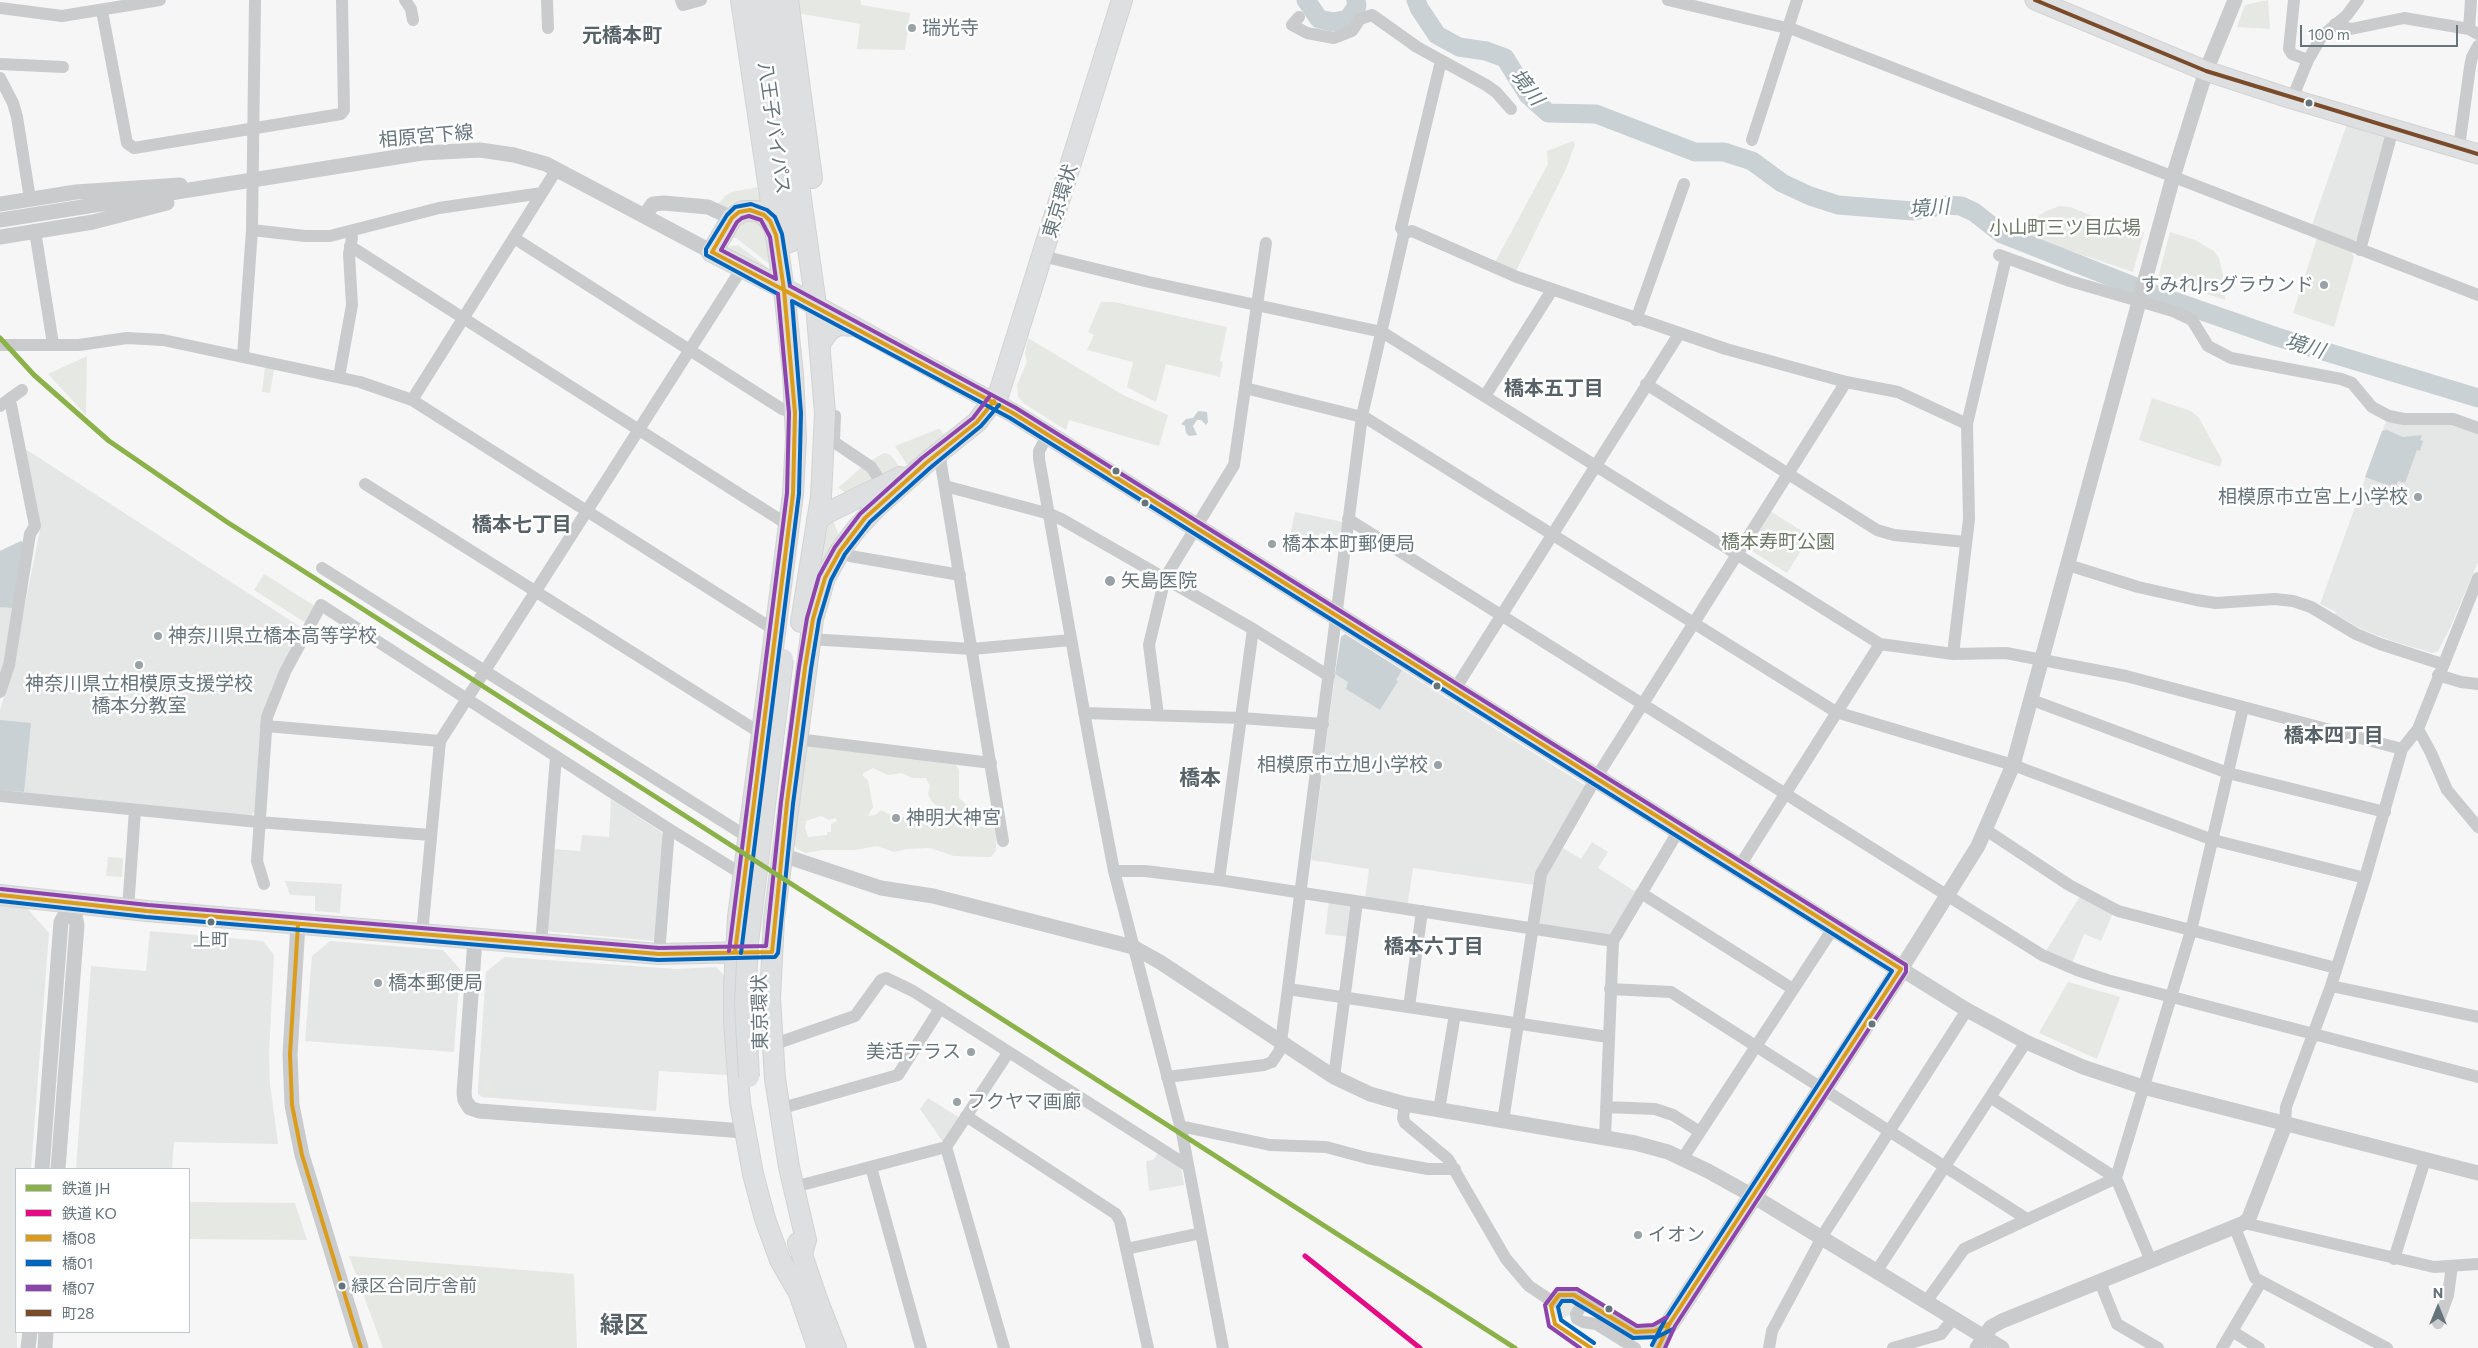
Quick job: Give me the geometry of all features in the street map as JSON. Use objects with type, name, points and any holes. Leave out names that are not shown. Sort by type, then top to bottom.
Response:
[{"type":"highway","points":[[741,0],[776,235],[791,293],[795,466],[802,523],[776,631],[735,952],[734,1021],[738,1082],[744,1131],[765,1219],[780,1260],[796,1288]]},
{"type":"highway","name":"八王子バイパス","points":[[756,0],[767,74],[791,293],[808,412],[808,440],[802,523]]},
{"type":"highway","name":"八王子バイパス","points":[[773,0],[816,305],[825,413],[824,467],[802,523]]},
{"type":"highway","points":[[788,0],[818,226],[816,231],[806,236]]},
{"type":"highway","name":"東京環状","points":[[932,457],[977,422],[994,402],[1004,383],[1122,0]]},
{"type":"highway","points":[[767,74],[776,235]]},
{"type":"highway","points":[[776,235],[770,221],[757,211],[743,210],[732,218],[712,252],[816,305]]},
{"type":"highway","points":[[802,523],[883,485],[932,457]]},
{"type":"highway","points":[[802,1254],[806,1240],[779,1109],[772,1045],[772,952],[787,803],[813,619],[825,578],[840,551],[865,518],[932,457]]},
{"type":"highway","name":"東京環状","points":[[802,523],[789,660],[748,943],[745,1003],[756,1076],[778,1174],[802,1254],[836,1348]]},
{"type":"highway","points":[[754,800],[761,796],[782,798],[787,803]]},
{"type":"highway","points":[[0,895],[128,909],[659,954],[772,952]]},
{"type":"highway","name":"東京環状","points":[[756,1076],[762,1160],[796,1288],[818,1348]]},
{"type":"main road","points":[[2035,0],[2206,71],[2292,99],[2478,154]]},
{"type":"main road","points":[[816,305],[994,402],[1048,434],[1901,969],[1670,1323]]},
{"type":"main road","points":[[820,352],[822,342],[830,331],[838,326],[856,327]]},
{"type":"street","points":[[0,8],[62,16],[160,0]]},
{"type":"street","points":[[243,356],[252,230],[255,0]]},
{"type":"street","points":[[102,10],[127,143],[131,148],[338,116],[343,112],[342,0]]},
{"type":"street","points":[[405,0],[411,10],[413,20]]},
{"type":"street","points":[[547,0],[548,28]]},
{"type":"street","points":[[681,0],[683,5],[701,0]]},
{"type":"street","points":[[1668,0],[1787,28],[2478,296]]},
{"type":"street","points":[[1752,140],[1797,0]]},
{"type":"street","points":[[2235,0],[2206,71],[2173,177],[2013,765],[1986,830],[1901,969],[1968,1010],[2026,1042],[2083,1067],[2143,1087],[2478,1174]]},
{"type":"street","points":[[2294,0],[2290,49],[2292,54],[2308,60]]},
{"type":"street","points":[[2292,99],[2308,60],[2322,36],[2351,11],[2358,0]]},
{"type":"street","points":[[2336,24],[2351,29],[2404,18],[2473,32],[2470,0]]},
{"type":"street","points":[[1299,17],[1292,25],[1307,33],[1334,38],[1352,31],[1360,19],[1372,15],[1440,61],[1491,89],[1511,109]]},
{"type":"street","points":[[2459,147],[2470,67],[2472,57],[2478,46]]},
{"type":"street","points":[[1167,1077],[1264,1065],[1272,1062],[1282,1043],[1281,1033],[1301,893],[1362,416],[1404,233],[1401,228],[1440,61]]},
{"type":"street","points":[[0,64],[63,67]]},
{"type":"street","points":[[0,78],[13,103],[17,117],[30,199]]},
{"type":"street","points":[[2360,250],[2394,129]]},
{"type":"street","name":"相原宮下線","points":[[0,220],[422,153],[457,150],[508,154],[531,159],[557,169],[712,252]]},
{"type":"street","points":[[412,400],[557,169]]},
{"type":"street","points":[[0,204],[76,192],[175,184],[194,190]]},
{"type":"street","points":[[1636,320],[1684,184]]},
{"type":"street","points":[[0,237],[93,222],[168,203],[211,187]]},
{"type":"street","points":[[252,230],[305,236],[330,236],[439,208],[542,193]]},
{"type":"street","points":[[645,215],[650,206],[656,203],[708,207],[732,218]]},
{"type":"street","points":[[35,231],[53,344]]},
{"type":"street","points":[[339,377],[352,305],[350,246],[353,231]]},
{"type":"street","points":[[1404,233],[1412,231],[1509,274],[1679,334],[1751,357],[1846,382],[1898,392],[1967,424]]},
{"type":"street","points":[[514,238],[782,409],[795,413]]},
{"type":"street","points":[[1158,715],[1149,647],[1165,578],[1234,466],[1266,243]]},
{"type":"street","points":[[350,246],[773,516],[802,523]]},
{"type":"street","points":[[1042,256],[1382,332],[1880,644],[1953,654],[2006,654],[2126,676],[2244,708],[2404,747],[2428,746]]},
{"type":"street","points":[[1953,654],[1970,519],[1967,424],[2002,257],[2173,311],[2192,320],[2208,346],[2231,358],[2319,373],[2352,383],[2372,407],[2389,416],[2404,418],[2453,418],[2478,428]]},
{"type":"street","points":[[422,934],[440,741],[742,268]]},
{"type":"street","points":[[1485,396],[1552,290]]},
{"type":"street","points":[[1455,689],[1679,334]]},
{"type":"street","points":[[0,345],[79,345],[142,338],[243,356],[339,377],[412,400],[776,631]]},
{"type":"street","points":[[1503,1121],[1542,874],[1596,778],[1846,382]]},
{"type":"street","points":[[1646,384],[1877,530],[1894,535],[1966,542]]},
{"type":"street","points":[[1245,388],[1362,416],[1836,712],[2013,765],[2213,840],[2365,878]]},
{"type":"street","points":[[0,692],[9,665],[30,534],[35,526],[15,422],[4,403],[22,390]]},
{"type":"street","points":[[825,413],[835,416],[834,442],[871,467],[883,485]]},
{"type":"street","points":[[1048,434],[1039,451],[1039,459],[1114,870],[1180,1126],[1223,1348]]},
{"type":"street","points":[[932,457],[946,486],[1003,841]]},
{"type":"street","points":[[365,484],[762,734]]},
{"type":"street","points":[[946,486],[1050,514],[1253,628],[1329,676]]},
{"type":"street","points":[[1348,519],[2042,955],[2097,977],[2478,1077]]},
{"type":"street","points":[[840,551],[850,556],[960,576]]},
{"type":"street","points":[[2068,565],[2138,587],[2196,600],[2216,603],[2275,598],[2293,601],[2311,607],[2356,634],[2440,669],[2461,682],[2478,684]]},
{"type":"street","points":[[322,568],[749,838]]},
{"type":"street","points":[[1981,1343],[1991,1327],[2002,1321],[2240,1226],[2253,1209],[2285,1125],[2286,1107],[2331,986],[2404,747],[2418,730],[2440,669],[2478,578]]},
{"type":"street","points":[[264,884],[257,861],[258,822],[269,709],[285,672],[320,605],[669,829],[737,871],[744,873]]},
{"type":"street","points":[[1220,880],[1253,628]]},
{"type":"street","points":[[810,639],[972,648],[1071,640]]},
{"type":"street","points":[[1739,867],[1880,644]]},
{"type":"street","points":[[2032,700],[2228,773],[2385,812]]},
{"type":"street","points":[[1926,1302],[1964,1249],[2116,1178],[2192,931],[2244,708]]},
{"type":"street","points":[[1084,713],[1241,718],[1323,724]]},
{"type":"street","points":[[266,726],[440,741]]},
{"type":"street","points":[[2418,730],[2428,746],[2447,790],[2478,827]]},
{"type":"street","points":[[796,739],[991,763]]},
{"type":"street","points":[[541,944],[556,757]]},
{"type":"street","points":[[0,796],[258,822],[431,835]]},
{"type":"street","points":[[128,909],[135,810]]},
{"type":"street","points":[[659,954],[669,829]]},
{"type":"street","points":[[1605,1138],[1612,941],[1679,830]]},
{"type":"street","points":[[1986,830],[2069,885],[2106,905],[2139,918],[2336,968]]},
{"type":"street","points":[[782,855],[881,888],[933,896],[1133,947],[1160,962],[1334,1077],[1370,1094],[1405,1104],[1643,1144],[1683,1158],[1753,1196],[1926,1302],[1953,1319],[1981,1343],[2002,1348]]},
{"type":"street","points":[[1114,870],[1145,870],[1220,880],[1612,941]]},
{"type":"street","points":[[1641,893],[1793,989]]},
{"type":"street","points":[[42,1168],[61,922],[72,902]]},
{"type":"street","points":[[58,1168],[77,925],[72,902]]},
{"type":"street","points":[[1334,1077],[1358,902]]},
{"type":"street","points":[[1410,1007],[1422,911]]},
{"type":"street","points":[[298,924],[290,1054],[292,1105],[302,1155],[362,1348]]},
{"type":"street","points":[[1683,1158],[1834,927]]},
{"type":"street","points":[[475,939],[464,1093],[465,1100],[470,1108],[479,1111],[744,1131]]},
{"type":"street","points":[[772,1045],[856,1016],[881,980],[886,978],[913,991],[939,1010],[1188,1166]]},
{"type":"street","points":[[2331,986],[2478,1016]]},
{"type":"street","points":[[1288,989],[1608,1037]]},
{"type":"street","points":[[1610,989],[1671,992],[1757,1045],[2027,1219]]},
{"type":"street","points":[[779,1109],[898,1075],[939,1010]]},
{"type":"street","points":[[1769,1348],[1772,1330],[1821,1238],[1968,1010]]},
{"type":"street","points":[[1439,1110],[1455,1014]]},
{"type":"street","points":[[1876,1272],[2026,1042]]},
{"type":"street","points":[[794,1187],[946,1147],[1008,1053]]},
{"type":"street","points":[[1990,1097],[2116,1178],[2151,1261]]},
{"type":"street","points":[[1405,1104],[1405,1122],[1439,1149],[1455,1168],[1506,1259],[1529,1286],[1553,1302],[1559,1295],[1574,1295],[1635,1332],[1655,1331],[1670,1323]]},
{"type":"street","points":[[1606,1107],[1655,1108],[1673,1115],[1700,1132]]},
{"type":"street","points":[[966,1116],[1116,1214],[1148,1348]]},
{"type":"street","points":[[1180,1126],[1270,1145],[1326,1147],[1367,1158],[1428,1169],[1455,1168]]},
{"type":"street","points":[[946,1147],[1004,1348]]},
{"type":"street","points":[[2394,1259],[2425,1160]]},
{"type":"street","points":[[871,1167],[921,1348]]},
{"type":"street","points":[[2240,1226],[2434,1267],[2478,1264]]},
{"type":"street","points":[[2240,1226],[2255,1278],[2387,1348]]},
{"type":"street","points":[[1126,1250],[1201,1233]]},
{"type":"street","points":[[2438,1323],[2448,1295],[2452,1266]]},
{"type":"street","points":[[2100,1282],[2117,1324],[2158,1348]]},
{"type":"street","points":[[2222,1348],[2261,1282]]},
{"type":"street","points":[[1585,1301],[1576,1314],[1577,1319],[1582,1322],[1596,1324],[1636,1348]]},
{"type":"street","points":[[1893,1348],[1941,1334],[1953,1319]]},
{"type":"street","points":[[1658,1348],[1670,1323]]},
{"type":"street","points":[[2232,1331],[2259,1348]]},
{"type":"street","points":[[28,1348],[30,1333]]},
{"type":"street","points":[[45,1348],[46,1333]]},
{"type":"shaded area","points":[[2347,124],[2385,135],[2386,139],[2358,239],[2353,241],[2312,225]]},
{"type":"shaded area","points":[[1198,411],[1207,412],[1208,422],[1206,425],[1201,420],[1197,420],[1193,426],[1197,435],[1189,436],[1186,433],[1185,426],[1181,424],[1186,419],[1193,418]]},
{"type":"shaded area","name":"相模原市立宮上小学校","points":[[2386,421],[2447,422],[2478,433],[2478,562],[2450,628],[2438,651],[2433,653],[2363,630],[2320,604]]},
{"type":"shaded area","points":[[2387,430],[2403,437],[2422,435],[2420,440],[2423,441],[2420,451],[2417,450],[2405,483],[2398,481],[2395,488],[2365,477],[2382,431]]},
{"type":"shaded area","name":"神奈川県立橋本高等学校","points":[[27,450],[302,628],[271,690],[255,811],[251,816],[0,791],[0,710],[10,678],[40,530],[24,451]]},
{"type":"shaded area","points":[[1295,512],[1343,522],[1340,538],[1320,533],[1317,551],[1288,546]]},
{"type":"shaded area","points":[[21,541],[25,544],[0,680],[0,551]]},
{"type":"shaded area","points":[[21,541],[25,544],[13,608],[0,607],[0,551]]},
{"type":"shaded area","name":"相模原市立旭小学校","points":[[1345,634],[1586,786],[1535,885],[1413,868],[1407,907],[1365,899],[1369,869],[1311,860],[1335,674],[1341,637]]},
{"type":"shaded area","points":[[1345,634],[1402,670],[1396,680],[1398,681],[1380,710],[1346,689],[1348,682],[1335,674],[1341,637]]},
{"type":"shaded area","points":[[0,720],[31,723],[24,792],[0,790]]},
{"type":"shaded area","points":[[611,799],[664,834],[655,941],[546,931],[553,849],[580,851],[582,835],[609,837]]},
{"type":"shaded area","points":[[1592,842],[1608,852],[1598,868],[1636,892],[1610,935],[1541,924],[1539,921],[1546,875],[1563,848],[1581,859]]},
{"type":"shaded area","points":[[285,881],[342,884],[340,913],[315,911],[315,896],[290,895]]},
{"type":"shaded area","points":[[2080,896],[2113,913],[2101,941],[2084,934],[2072,963],[2046,951]]},
{"type":"shaded area","points":[[1329,900],[1351,903],[1349,937],[1325,934]]},
{"type":"shaded area","points":[[0,904],[25,906],[49,933],[31,1168],[15,1168],[15,1333],[17,1333],[17,1348],[0,1348]]},
{"type":"shaded area","points":[[150,931],[263,941],[274,955],[269,1054],[270,1084],[278,1144],[174,1142],[172,1168],[76,1168],[91,966],[146,971]]},
{"type":"shaded area","points":[[330,941],[443,950],[460,969],[454,1052],[305,1041],[312,956]]},
{"type":"shaded area","points":[[504,957],[677,969],[716,967],[727,978],[725,1017],[727,1075],[659,1071],[656,1111],[482,1097],[478,1094],[478,1087],[486,972]]},
{"type":"shaded area","points":[[928,1098],[960,1118],[943,1142],[920,1109]]},
{"type":"shaded area","points":[[1158,1153],[1181,1167],[1184,1185],[1149,1191],[1146,1161],[1153,1160]]},
{"type":"green space","points":[[796,0],[861,0],[861,5],[910,13],[905,50],[857,49],[860,24],[797,13]]},
{"type":"green space","points":[[2268,0],[2270,29],[2237,27],[2245,5]]},
{"type":"green space","points":[[1573,141],[1575,144],[1566,169],[1516,271],[1494,264],[1548,164],[1547,151]]},
{"type":"green space","points":[[759,187],[765,209],[732,211],[717,205],[725,196],[732,192]]},
{"type":"green space","name":"小山町三ツ目広場","points":[[2060,206],[2070,207],[2090,215],[2100,222],[2144,232],[2133,272],[2014,232],[2046,211]]},
{"type":"green space","points":[[749,217],[765,227],[772,266],[736,238],[727,238],[736,225]]},
{"type":"green space","name":"小山町三ツ目広場","points":[[2170,232],[2195,240],[2214,251],[2219,258],[2223,275],[2225,300],[2158,278]]},
{"type":"green space","name":"すみれJrsグラウンド","points":[[2317,238],[2351,251],[2354,257],[2334,327],[2293,313]]},
{"type":"green space","points":[[738,245],[768,268],[768,272],[726,249],[726,247]]},
{"type":"green space","points":[[1101,302],[1114,302],[1227,327],[1220,361],[1223,362],[1220,377],[1166,364],[1156,402],[1127,387],[1133,362],[1087,350],[1094,335],[1088,332]]},
{"type":"green space","points":[[1028,338],[1123,395],[1168,415],[1159,446],[1069,420],[1066,430],[1023,403],[1018,396],[1017,385],[1027,362],[1025,354]]},
{"type":"green space","points":[[87,356],[86,415],[48,374]]},
{"type":"green space","points":[[265,367],[274,369],[270,393],[262,392]]},
{"type":"green space","points":[[2152,398],[2191,411],[2199,418],[2222,460],[2220,467],[2139,440]]},
{"type":"green space","points":[[938,429],[947,439],[908,466],[895,446]]},
{"type":"green space","points":[[884,453],[891,455],[901,469],[886,477],[870,461]]},
{"type":"green space","points":[[863,466],[875,479],[849,495],[838,488]]},
{"type":"green space","name":"橋本寿町公園","points":[[1770,511],[1810,536],[1787,573],[1747,548]]},
{"type":"green space","points":[[832,518],[841,541],[810,593],[825,524]]},
{"type":"green space","points":[[264,574],[315,606],[306,623],[254,590]]},
{"type":"green space","name":"神明大神宮","points":[[807,743],[956,765],[959,770],[959,798],[967,805],[969,819],[980,827],[984,826],[989,818],[993,819],[997,834],[996,850],[991,857],[954,856],[930,848],[907,849],[894,852],[877,846],[855,850],[822,850],[806,853],[797,849],[794,845]],"holes":[[[873,768],[888,775],[902,773],[912,778],[926,778],[930,786],[928,794],[932,802],[940,808],[941,821],[938,825],[926,825],[919,820],[915,822],[881,810],[875,815],[868,816],[873,807],[868,780],[863,776],[863,773]],[[821,816],[829,820],[836,818],[837,821],[831,824],[831,832],[827,832],[827,835],[808,837],[805,828],[806,821]]]},
{"type":"green space","points":[[108,857],[123,858],[122,877],[106,876]]},
{"type":"green space","points":[[2068,982],[2120,997],[2097,1059],[2039,1033]]},
{"type":"green space","points":[[484,1074],[501,1094],[485,1091]]},
{"type":"green space","points":[[190,1202],[295,1203],[307,1240],[190,1239]]},
{"type":"green space","points":[[349,1256],[574,1274],[577,1348],[383,1348]]},
{"type":"green space","points":[[1566,1298],[1577,1302],[1570,1315],[1559,1320],[1555,1314],[1555,1308]]},
{"type":"waterway","name":"境川","points":[[1306,0],[1319,19],[1333,22],[1348,19],[1357,6],[1356,0]]},
{"type":"waterway","name":"境川","points":[[1416,0],[1419,8],[1437,35],[1459,47],[1486,51],[1505,58],[1528,95],[1548,113],[1596,114],[1695,152],[1724,152],[1752,161],[1782,183],[1810,196],[1838,205],[1913,211],[1946,205],[1961,206],[1974,212],[2002,234],[2159,296],[2277,337],[2478,398]]},
{"type":"rail line","name":"JH","points":[[0,338],[34,375],[109,441],[227,522],[1515,1348]]},
{"type":"rail line","name":"KO","points":[[1305,1256],[1420,1348]]},
{"type":"transit line","name":"町28","points":[[2035,0],[2206,71],[2478,154]]},
{"type":"transit line","name":"橋01","points":[[778,294],[706,255],[706,249],[727,215],[735,207],[751,204],[767,210],[775,217],[782,234],[790,286]]},
{"type":"transit line","name":"橋08","points":[[750,210],[764,215],[770,221],[776,235],[784,290],[712,252],[732,218],[739,212],[750,210]]},
{"type":"transit line","name":"橋07","points":[[749,216],[761,220],[770,237],[776,279],[721,250],[737,222],[749,216]]},
{"type":"transit line","name":"橋07","points":[[790,286],[1016,408],[1906,965],[1906,972],[1675,1326],[1665,1348]]},
{"type":"transit line","name":"橋08","points":[[735,952],[793,494],[795,413],[784,290]]},
{"type":"transit line","name":"橋08","points":[[784,290],[1013,413],[1901,969],[1670,1323],[1658,1348]]},
{"type":"transit line","name":"橋07","points":[[729,951],[787,493],[789,413],[778,294]]},
{"type":"transit line","name":"橋01","points":[[741,953],[799,494],[801,413],[792,301],[1010,418],[1892,971],[1665,1320],[1652,1345]]},
{"type":"transit line","name":"橋07","points":[[1,889],[148,905],[659,948],[766,946],[781,802],[799,667],[807,618],[819,576],[835,547],[860,514],[922,458],[973,418],[989,397]]},
{"type":"transit line","name":"橋08","points":[[0,895],[147,911],[659,954],[772,952],[787,803],[805,668],[813,619],[825,578],[840,551],[865,518],[926,463],[977,422],[994,401]]},
{"type":"transit line","name":"橋01","points":[[0,901],[146,917],[658,960],[775,957],[778,953],[793,804],[811,669],[819,620],[831,580],[845,554],[870,522],[930,468],[981,426],[999,405]]},
{"type":"transit line","name":"橋08","points":[[298,924],[290,1054],[292,1105],[302,1155],[361,1348]]},
{"type":"transit line","name":"橋07","points":[[1580,1348],[1549,1326],[1545,1305],[1557,1289],[1577,1289],[1637,1326],[1653,1325],[1667,1317]]},
{"type":"transit line","name":"橋08","points":[[1591,1348],[1555,1324],[1551,1306],[1559,1295],[1574,1295],[1635,1332],[1655,1331],[1670,1323]]},
{"type":"transit line","name":"橋01","points":[[1594,1343],[1561,1320],[1558,1307],[1562,1301],[1572,1301],[1633,1338],[1657,1337],[1673,1329]]},
{"type":"place","name":"瑞光寺","points":[[912,28]]},
{"type":"place","name":"すみれJrsグラウンド","points":[[2324,285]]},
{"type":"place","name":"相模原市立宮上小学校","points":[[2418,497]]},
{"type":"place","name":"橋本本町郵便局","points":[[1272,544]]},
{"type":"place","name":"矢島医院","points":[[1110,581]]},
{"type":"place","name":"神奈川県立橋本高等学校","points":[[158,636]]},
{"type":"place","name":"神奈川県立相模原支援学校 橋本分教室","points":[[139,665]]},
{"type":"place","name":"相模原市立旭小学校","points":[[1438,765]]},
{"type":"place","name":"神明大神宮","points":[[896,818]]},
{"type":"place","name":"上町","points":[[211,922]]},
{"type":"place","name":"橋本郵便局","points":[[378,983]]},
{"type":"place","name":"美活テラス","points":[[971,1052]]},
{"type":"place","name":"フクヤマ画廊","points":[[957,1102]]},
{"type":"place","name":"イオン","points":[[1638,1235]]},
{"type":"place","name":"緑区合同庁舎前","points":[[342,1286]]},
{"type":"district","name":"元橋本町","points":[[622,35]]},
{"type":"district","name":"橋本五丁目","points":[[1554,388]]},
{"type":"district","name":"橋本七丁目","points":[[522,524]]},
{"type":"district","name":"橋本四丁目","points":[[2334,735]]},
{"type":"district","name":"橋本","points":[[1200,778]]},
{"type":"district","name":"橋本六丁目","points":[[1434,946]]},
{"type":"district","name":"緑区","points":[[624,1325]]}]
